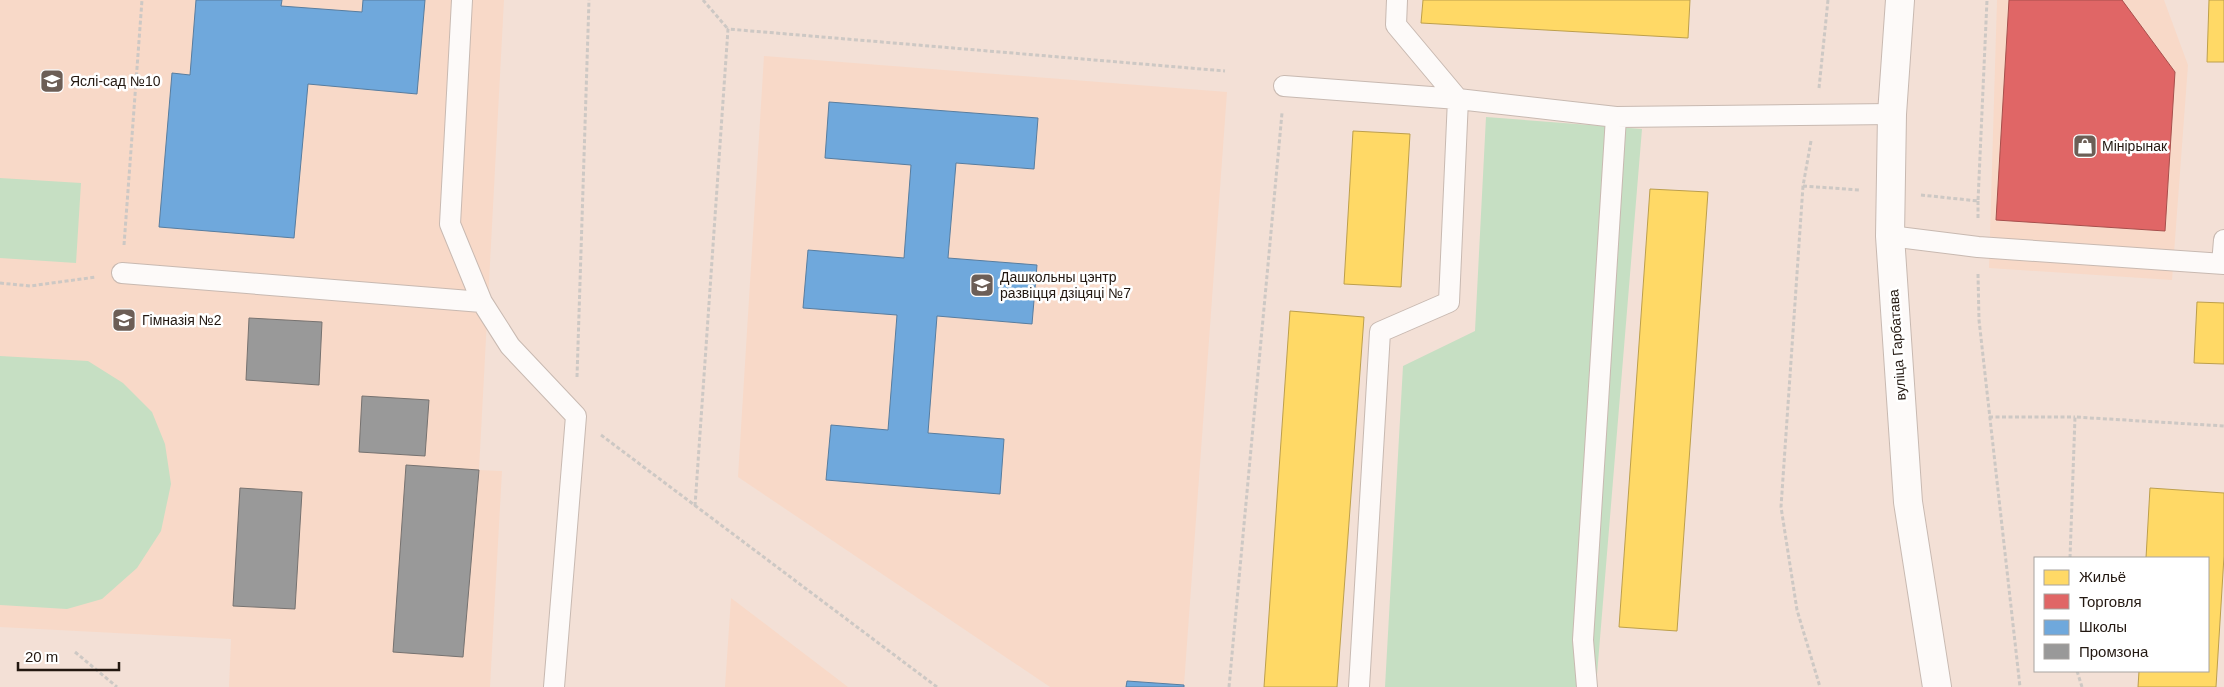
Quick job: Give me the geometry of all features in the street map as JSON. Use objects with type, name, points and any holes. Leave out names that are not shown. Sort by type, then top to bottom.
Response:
[{"type":"street","name":"вуліца Гарбатава","points":[[1900,0],[1892,114],[1890,236],[1908,502],[1937,687]]},
{"type":"lane","points":[[462,0],[450,224],[482,302],[510,346],[576,416],[554,687]]},
{"type":"lane","points":[[1359,687],[1380,332],[1449,302],[1458,99],[1396,25],[1397,0]]},
{"type":"lane","points":[[1284,86],[1458,99],[1616,117],[1892,114]]},
{"type":"lane","points":[[1587,687],[1583,640],[1616,117]]},
{"type":"lane","points":[[1890,236],[1978,247],[2223,264],[2224,240]]},
{"type":"lane","points":[[122,273],[482,302]]},
{"type":"path","points":[[0,283],[30,286],[122,273],[142,0]]},
{"type":"path","points":[[589,0],[576,416],[937,687]]},
{"type":"path","points":[[703,0],[728,29],[1225,71]]},
{"type":"path","points":[[1987,0],[1978,201],[1978,320],[2020,687]]},
{"type":"path","points":[[695,506],[728,29]]},
{"type":"path","points":[[1229,687],[1284,86]]},
{"type":"path","points":[[1820,687],[1797,610],[1782,507],[1803,186],[1891,192],[1978,201]]},
{"type":"path","points":[[1989,417],[2075,417],[2224,426]]},
{"type":"path","points":[[2070,557],[2075,417]]},
{"type":"path","points":[[75,652],[117,687]]},
{"type":"path","points":[[2077,672],[2082,687]]},
{"type":"shaded area","name":"Гімназія №2","points":[[0,0],[504,0],[479,470],[502,471],[490,687],[229,687],[231,639],[0,627]]},
{"type":"shaded area","name":"Мінірынак","points":[[1997,0],[2164,0],[2188,65],[2172,280],[1989,268]]},
{"type":"shaded area","name":"Дашкольны цэнтр развіцця дзіцяці №7","points":[[764,56],[1227,92],[1184,685],[1127,681],[1126,687],[1050,687],[738,477]]},
{"type":"shaded area","points":[[731,598],[848,687],[725,687]]},
{"type":"green space","points":[[1486,117],[1642,129],[1596,687],[1385,687],[1403,366],[1475,331]]},
{"type":"green space","points":[[0,178],[81,183],[76,263],[0,258]]},
{"type":"green space","points":[[0,356],[88,361],[123,383],[152,412],[165,444],[171,484],[161,531],[137,568],[102,599],[67,609],[0,605]]},
{"type":"building: Жильё","points":[[1423,0],[1690,0],[1688,38],[1421,23]]},
{"type":"building: Жильё","points":[[2209,0],[2224,0],[2224,62],[2207,62]]},
{"type":"building: Жильё","points":[[1353,131],[1410,134],[1401,287],[1344,284]]},
{"type":"building: Жильё","points":[[1650,189],[1708,192],[1677,631],[1619,627]]},
{"type":"building: Жильё","points":[[2197,302],[2224,303],[2224,364],[2194,363]]},
{"type":"building: Жильё","points":[[1290,311],[1364,317],[1337,687],[1264,687]]},
{"type":"building: Жильё","points":[[2150,488],[2224,493],[2224,556],[2216,687],[2138,687],[2139,672],[2209,672],[2209,557],[2146,557]]},
{"type":"building: Торговля","name":"Мінірынак","points":[[2009,0],[2122,0],[2175,72],[2165,231],[1996,220]]},
{"type":"building: Школы","points":[[196,0],[282,0],[281,6],[362,12],[363,0],[425,0],[417,94],[308,84],[294,238],[159,227],[172,73],[190,75]]},
{"type":"building: Школы","points":[[829,102],[1038,118],[1034,169],[956,163],[948,258],[1037,265],[1032,324],[937,316],[928,433],[1004,439],[1000,494],[826,480],[831,425],[888,430],[897,315],[803,308],[808,250],[904,258],[911,165],[825,158]]},
{"type":"building: Школы","points":[[1127,681],[1184,685],[1184,687],[1126,687]]},
{"type":"building: Промзона","points":[[249,318],[322,322],[319,385],[246,380]]},
{"type":"building: Промзона","points":[[362,396],[429,400],[425,456],[359,452]]},
{"type":"building: Промзона","points":[[406,465],[479,470],[463,657],[393,652]]},
{"type":"building: Промзона","points":[[240,488],[302,492],[295,609],[233,606]]},
{"type":"place","name":"Яслі-сад №10","points":[[52,81]]},
{"type":"place","name":"Мінірынак","points":[[2085,146]]},
{"type":"place","name":"Дашкольны цэнтр развіцця дзіцяці №7","points":[[982,285]]},
{"type":"place","name":"Гімназія №2","points":[[124,320]]}]
